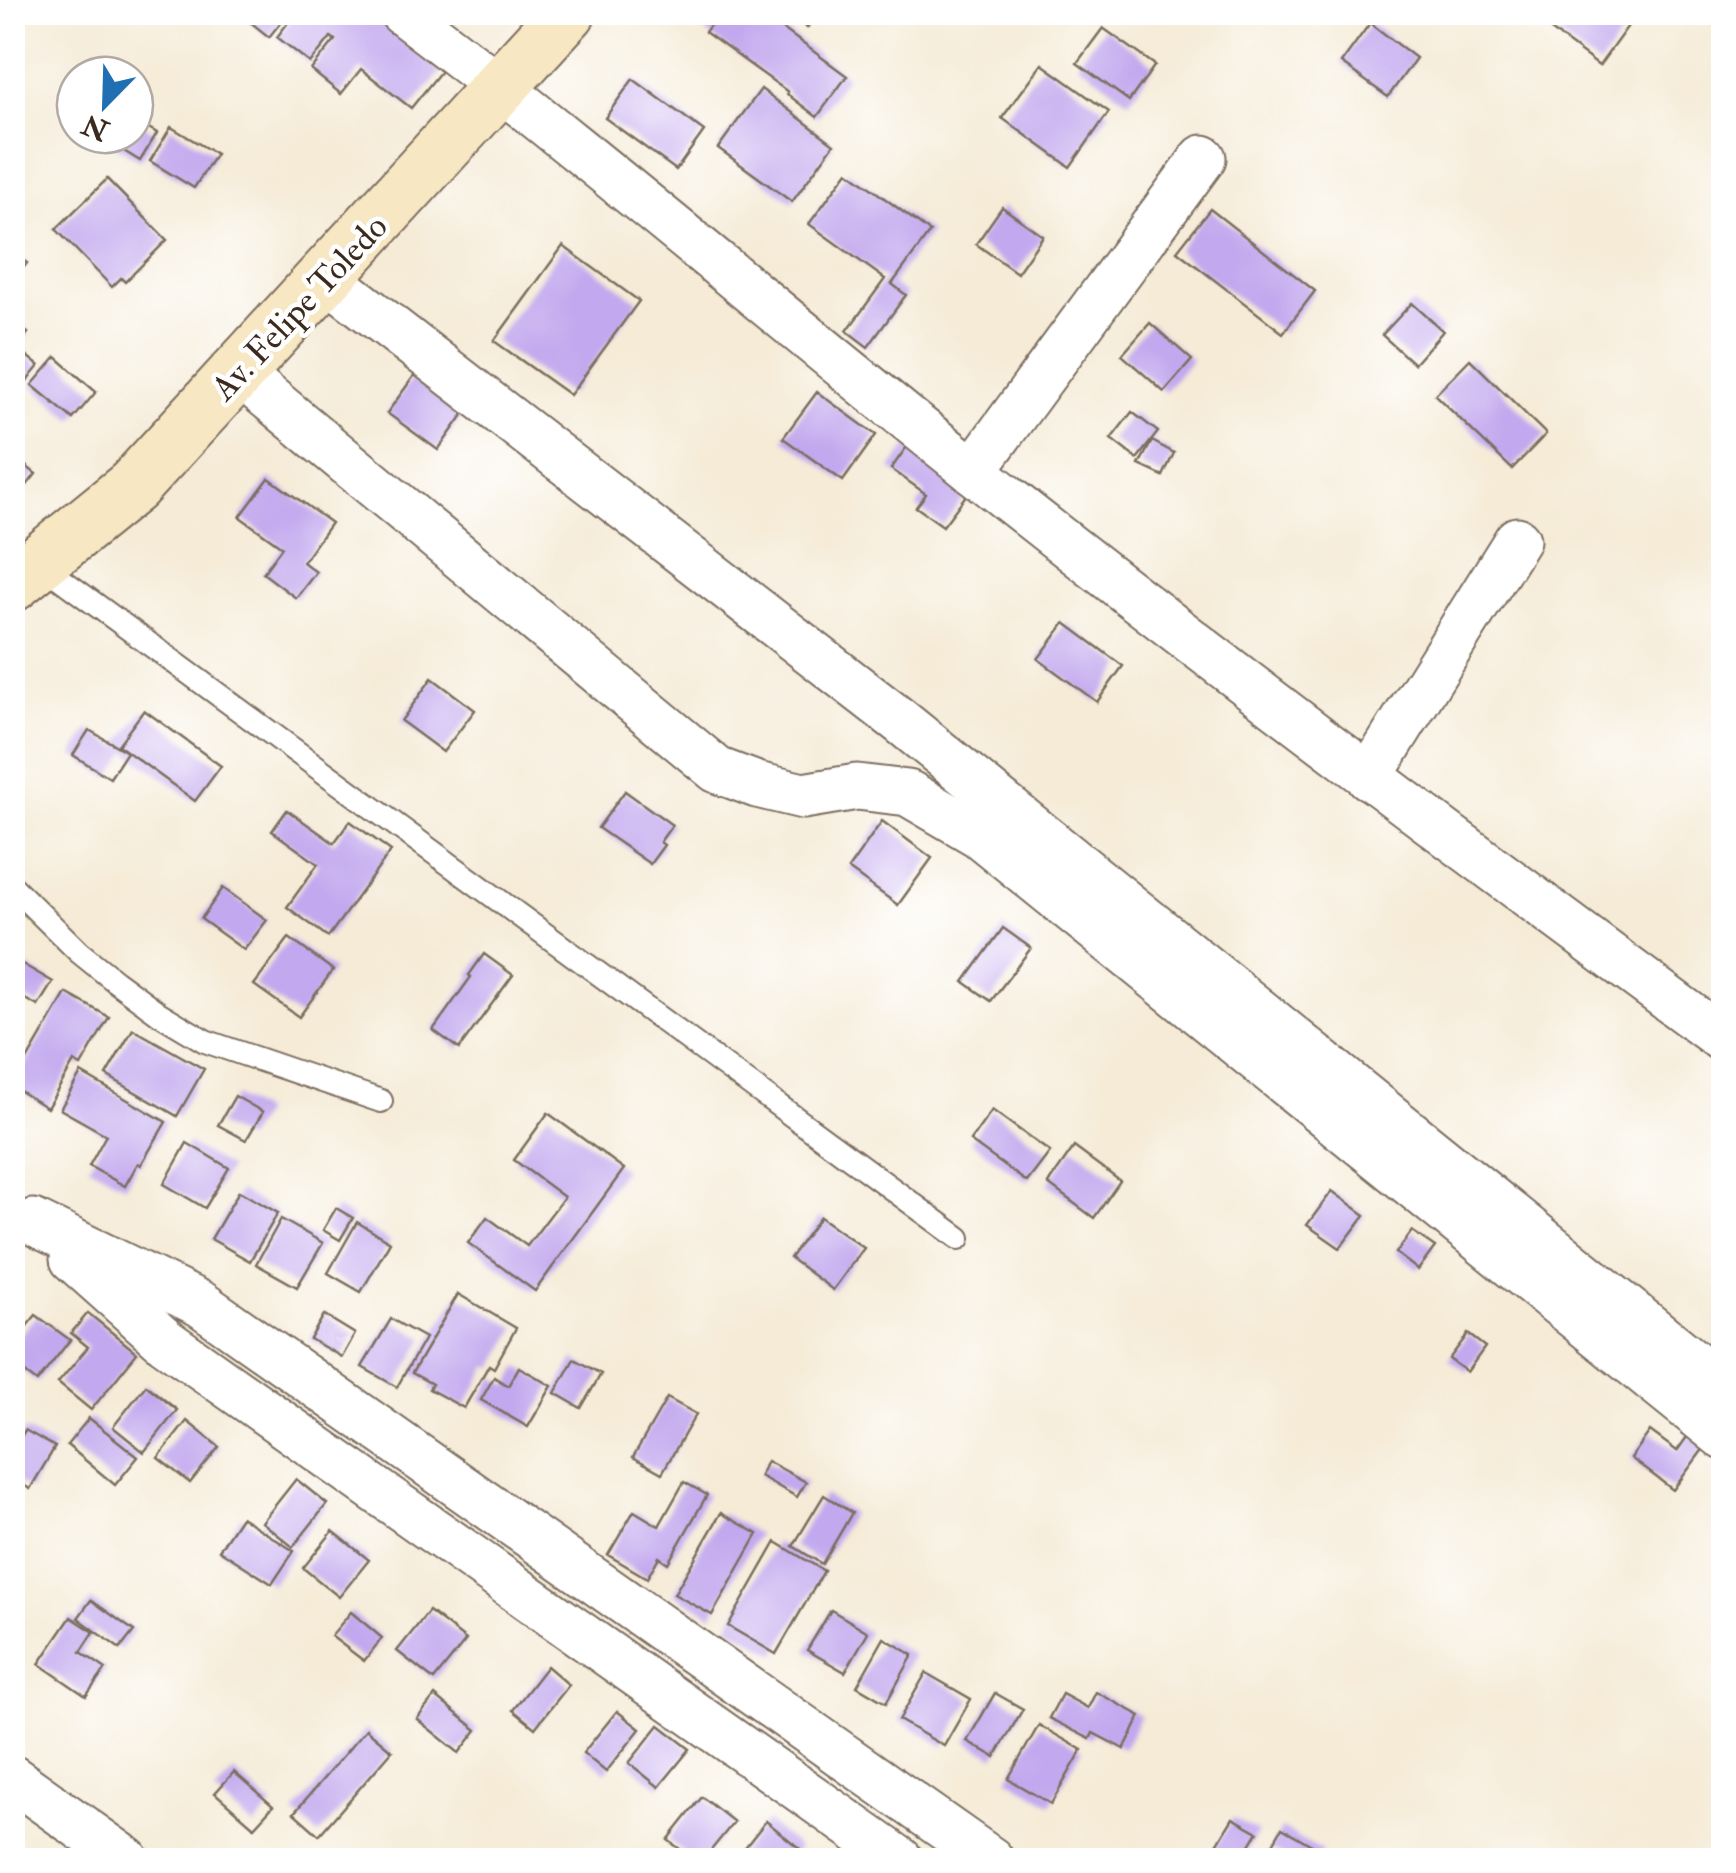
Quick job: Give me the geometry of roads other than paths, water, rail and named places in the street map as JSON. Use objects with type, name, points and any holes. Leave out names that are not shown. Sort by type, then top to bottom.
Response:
[{"type":"main road","name":"Av. Felipe Toledo","points":[[26,574],[133,486],[568,12]]},
{"type":"street","points":[[402,12],[500,86],[973,471],[1369,777],[1724,1040]]},
{"type":"street","points":[[973,471],[1203,158]]},
{"type":"street","points":[[326,278],[899,720],[1724,1387]]},
{"type":"street","points":[[239,372],[717,770],[802,796],[857,787],[908,793],[978,834],[1724,1436]]},
{"type":"street","points":[[1369,777],[1517,540]]},
{"type":"street","points":[[22,1216],[201,1304],[991,1860]]},
{"type":"street","points":[[22,1216],[165,1340],[900,1860]]},
{"type":"street","points":[[771,1769],[801,1725]]},
{"type":"street","points":[[12,1778],[127,1860]]},
{"type":"lane","points":[[26,574],[959,1238]]},
{"type":"lane","points":[[12,886],[114,981],[204,1041],[381,1102]]}]
